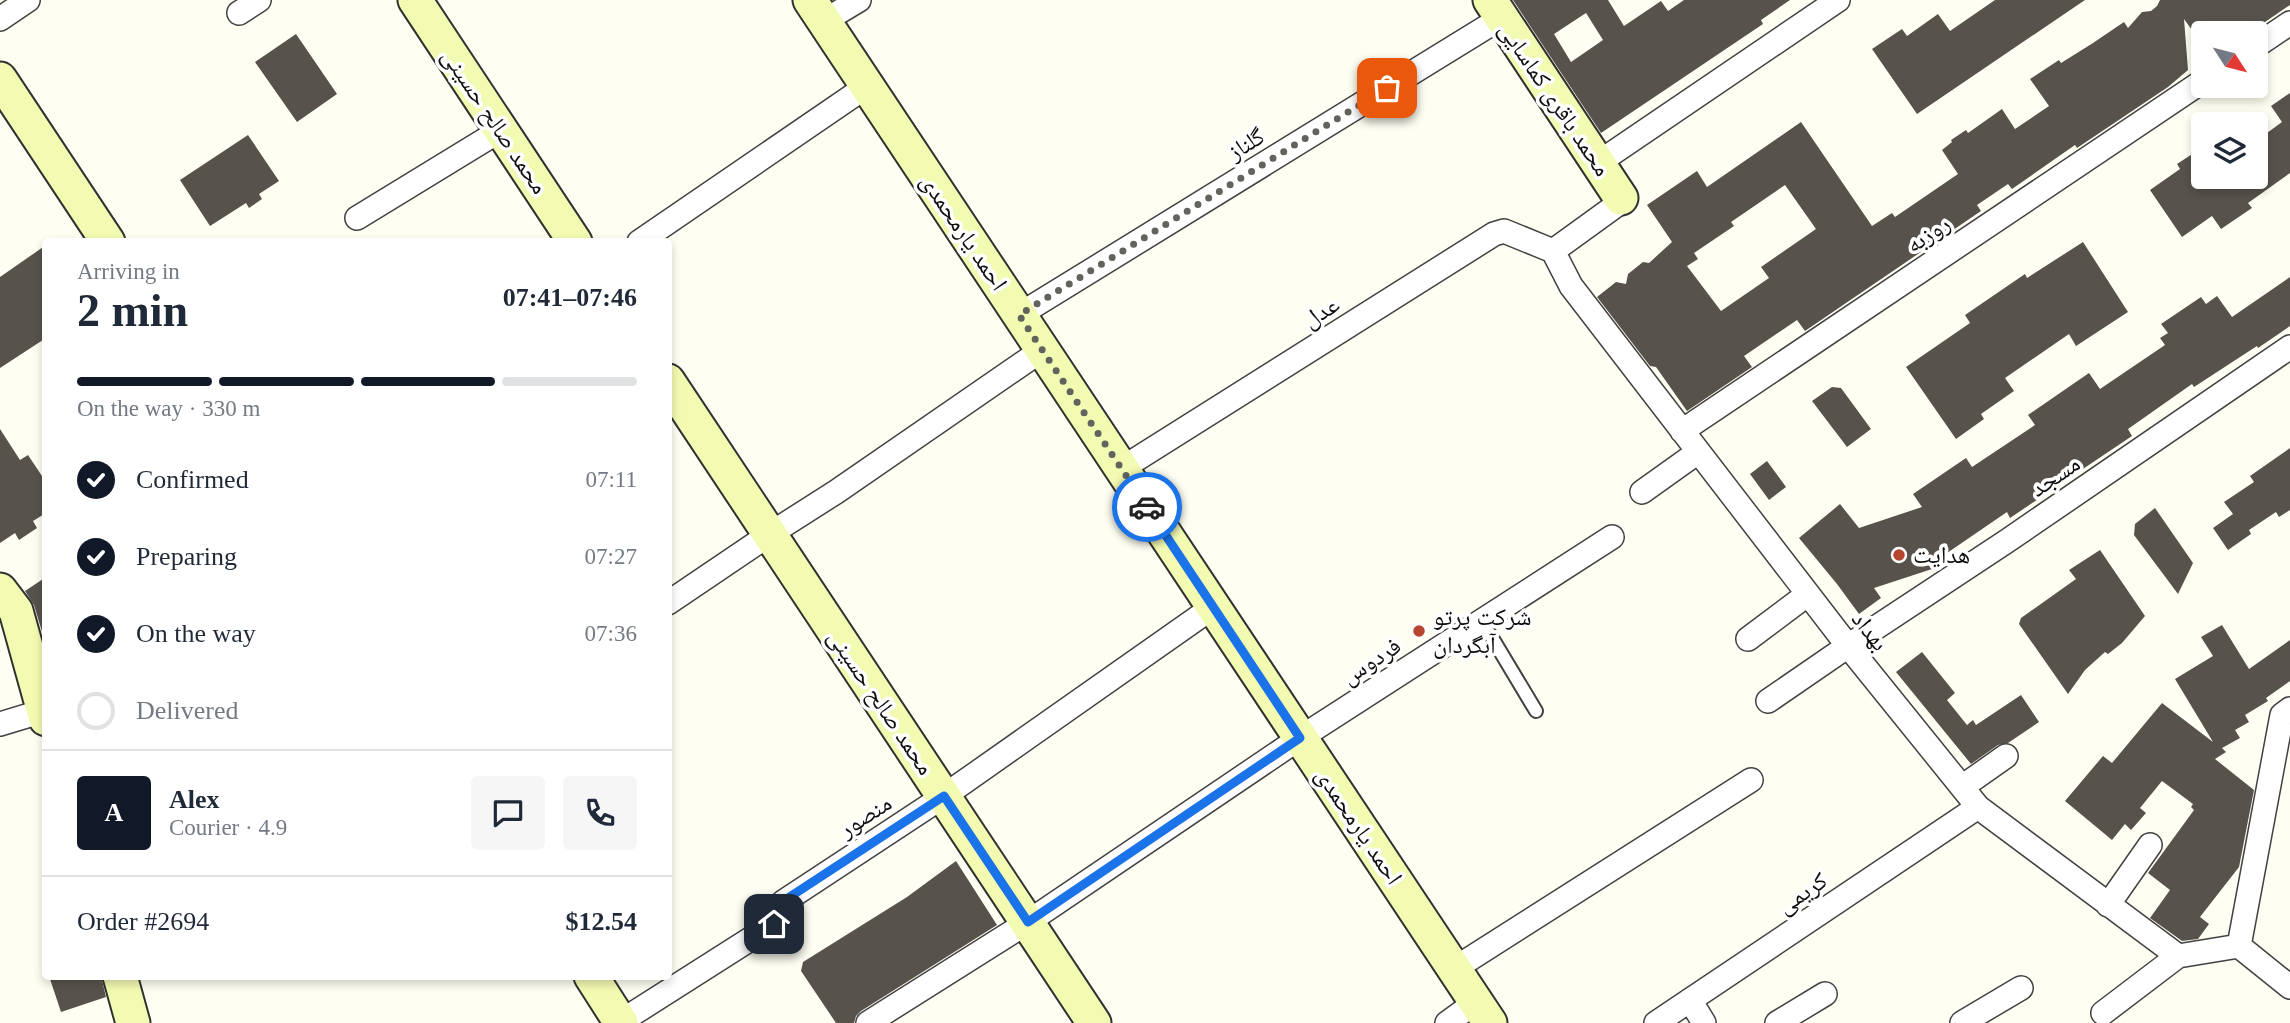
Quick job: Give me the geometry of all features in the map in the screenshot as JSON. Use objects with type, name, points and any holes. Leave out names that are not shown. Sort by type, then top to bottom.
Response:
[{"type":"street","points":[[0,19],[28,0]]},
{"type":"street","points":[[239,13],[259,0]]},
{"type":"street","name":"محمد صالح حسینی","points":[[415,0],[572,238]]},
{"type":"street","points":[[817,11],[859,0]]},
{"type":"street","points":[[1598,163],[1838,0]]},
{"type":"street","name":"محمد باقری کماسایی","points":[[1495,9],[1621,198]]},
{"type":"street","name":"گلناز","points":[[1019,315],[1495,9]]},
{"type":"street","name":"احمد یارمحمدی","points":[[817,11],[1483,1013]]},
{"type":"street","points":[[2268,38],[2290,23]]},
{"type":"street","points":[[0,79],[105,238]]},
{"type":"street","points":[[645,238],[867,86]]},
{"type":"street","name":"روزبه","points":[[1682,431],[2191,89]]},
{"type":"street","points":[[357,218],[501,130]]},
{"type":"street","points":[[1553,251],[1618,204],[1621,198]]},
{"type":"street","name":"عدل","points":[[1122,469],[1494,234],[1504,231],[1553,251]]},
{"type":"street","name":"بهداد","points":[[1553,251],[1571,286],[1848,646],[1978,807],[2178,956]]},
{"type":"street","name":"مسجد","points":[[1768,701],[2290,347]]},
{"type":"street","points":[[672,600],[836,492],[1042,349]]},
{"type":"street","name":"محمد صالح حسینی","points":[[672,388],[1094,1023]]},
{"type":"street","points":[[1642,492],[1698,452]]},
{"type":"street","name":"فردوس","points":[[868,1023],[1028,922],[1300,738],[1612,537]]},
{"type":"street","points":[[0,590],[16,611],[42,695]]},
{"type":"street","points":[[1748,639],[1808,594]]},
{"type":"street","name":"منصور","points":[[621,1022],[774,924],[782,902],[944,796],[1213,607]]},
{"type":"street","points":[[0,724],[42,699]]},
{"type":"street","points":[[2239,946],[2282,715],[2290,709]]},
{"type":"street","points":[[1962,787],[2006,756]]},
{"type":"street","points":[[1454,969],[1751,780]]},
{"type":"street","name":"کریمی","points":[[1656,1023],[1978,807]]},
{"type":"street","points":[[2108,905],[2150,845]]},
{"type":"street","points":[[2103,1013],[2178,956],[2239,946],[2290,987]]},
{"type":"street","points":[[121,980],[133,1023]]},
{"type":"street","points":[[594,980],[621,1022]]},
{"type":"street","points":[[1967,1022],[2021,988]]},
{"type":"street","points":[[1777,1023],[1825,994]]},
{"type":"street","points":[[1690,1000],[1704,1023]]},
{"type":"street","points":[[1447,1023],[1483,1013]]},
{"type":"lane","points":[[1482,621],[1536,711]]},
{"type":"building","points":[[1513,0],[1608,0],[1624,26],[1661,1],[1668,11],[1684,0],[1790,0],[1761,20],[1763,24],[1601,133]],"holes":[[[1586,13],[1603,40],[1571,62],[1554,34]]]},
{"type":"building","points":[[1995,0],[2085,0],[1917,114],[1872,49],[1902,29],[1907,36],[1938,14],[1950,31]]},
{"type":"building","points":[[2160,0],[2290,0],[2290,5],[2267,21],[2191,21],[2191,29],[2184,19],[2188,70],[2168,87],[2077,148],[2075,145],[2012,189],[2008,184],[1977,205],[1981,211],[1805,331],[1797,320],[1744,356],[1752,367],[1687,411],[1656,367],[1650,366],[1597,297],[1616,282],[1626,284],[1628,274],[1643,262],[1649,263],[1672,242],[1647,205],[1697,171],[1707,187],[1801,122],[1872,226],[1892,213],[1895,217],[1958,174],[1942,150],[1951,140],[1966,130],[1968,133],[2002,109],[2015,129],[2049,106],[2030,79],[2059,60],[2061,63],[2124,22],[2128,28],[2142,12],[2151,11]],"holes":[[[1785,185],[1816,229],[1761,267],[1769,278],[1721,311],[1687,266],[1698,259],[1694,253],[1734,226],[1731,222]]]},
{"type":"building","points":[[296,34],[337,94],[297,122],[255,62]]},
{"type":"building","points":[[2290,93],[2290,173],[2268,189],[2268,132],[2282,122],[2271,106]]},
{"type":"building","points":[[248,135],[279,181],[259,194],[262,199],[249,208],[246,203],[210,226],[180,180]]},
{"type":"building","points":[[2191,155],[2191,189],[2268,189],[2248,203],[2252,208],[2221,229],[2212,216],[2182,237],[2150,190],[2180,169],[2177,164]]},
{"type":"building","points":[[2083,242],[2128,312],[2076,346],[2069,334],[2005,378],[2014,391],[1981,414],[1984,419],[1956,439],[1906,367],[1970,323],[1965,315],[2025,274],[2027,278]]},
{"type":"building","points":[[42,248],[42,341],[0,368],[0,277]]},
{"type":"building","points":[[2290,277],[2290,326],[2194,387],[2192,384],[2128,429],[2132,436],[2010,518],[2007,512],[1931,564],[1932,569],[1874,588],[1881,598],[1859,614],[1799,538],[1840,504],[1859,528],[1922,507],[1913,494],[1966,458],[1972,467],[2035,425],[2028,415],[2089,373],[2100,389],[2165,345],[2160,338],[2168,333],[2161,324],[2201,297],[2206,304],[2217,296],[2232,317]]},
{"type":"building","points":[[1832,387],[1841,388],[1871,429],[1847,447],[1812,401]]},
{"type":"building","points":[[0,429],[20,460],[28,455],[42,476],[42,515],[33,521],[37,528],[19,540],[15,533],[0,543]]},
{"type":"building","points":[[2290,448],[2290,510],[2279,517],[2276,512],[2249,530],[2251,534],[2228,550],[2213,528],[2233,514],[2224,502],[2254,482],[2250,476]]},
{"type":"building","points":[[1767,461],[1786,487],[1769,500],[1750,474]]},
{"type":"building","points":[[2155,508],[2193,563],[2178,594],[2134,535],[2135,524]]},
{"type":"building","points":[[2100,550],[2145,616],[2122,643],[2108,654],[2105,652],[2085,670],[2068,694],[2019,624],[2021,618],[2076,579],[2069,570]]},
{"type":"building","points":[[42,580],[42,632],[34,605],[25,591]]},
{"type":"building","points":[[2222,625],[2249,669],[2290,640],[2290,681],[2266,698],[2268,701],[2245,715],[2249,722],[2235,730],[2240,738],[2222,748],[2226,752],[2215,759],[2254,790],[2239,867],[2200,917],[2209,924],[2198,939],[2182,941],[2150,918],[2170,890],[2148,873],[2194,810],[2191,807],[2193,804],[2162,781],[2140,808],[2146,813],[2131,830],[2125,824],[2112,840],[2065,801],[2103,756],[2112,763],[2162,703],[2213,742],[2175,679],[2213,656],[2201,637]]},
{"type":"building","points":[[1922,652],[1955,693],[1947,700],[1967,725],[1973,720],[1976,725],[2021,695],[2039,722],[1971,764],[1896,672]]},
{"type":"building","points":[[956,861],[997,925],[861,1011],[854,1023],[836,1023],[801,971],[803,962],[907,897]]},
{"type":"building","points":[[50,980],[102,980],[106,997],[61,1012]]},
{"type":"way so far","points":[[1147,507],[1019,315],[1387,88]]},
{"type":"place","name":"هدایت","points":[[1899,555]]},
{"type":"place","name":"شرکت پرتو آبگردان","points":[[1419,631]]},
{"type":"route","points":[[774,924],[782,902],[944,796],[1028,922],[1300,738],[1147,507]]}]
